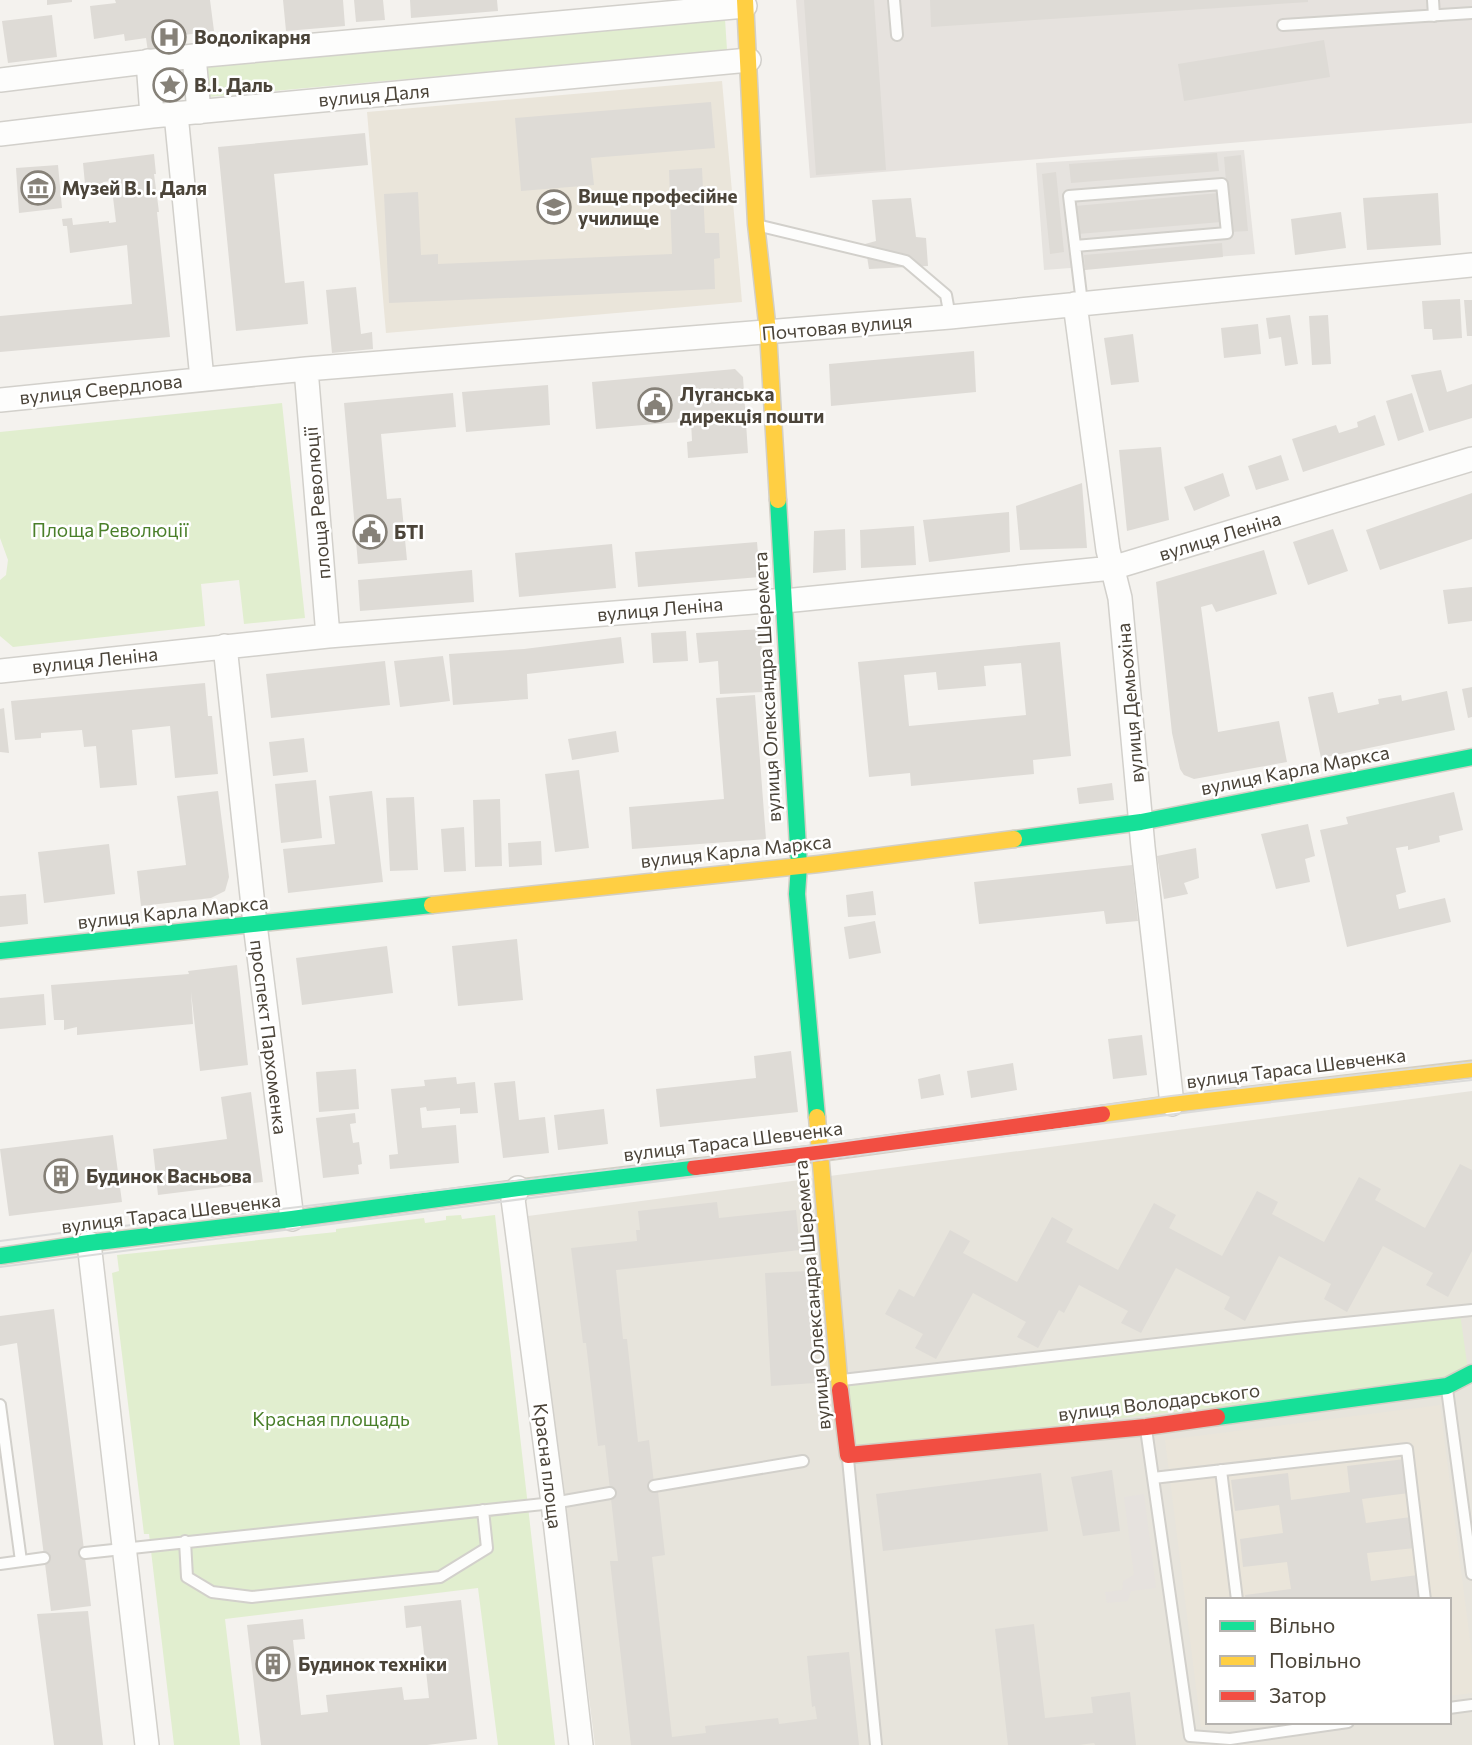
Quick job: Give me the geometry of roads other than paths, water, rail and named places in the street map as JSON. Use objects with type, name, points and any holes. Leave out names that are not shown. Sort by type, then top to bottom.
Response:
[{"type":"main road","name":"вулиця Олександра Шеремета","points":[[745,3],[756,224],[768,332],[784,601],[799,866],[797,894],[839,1380],[848,1455]]},
{"type":"main road","name":"вулиця Карла Маркса","points":[[0,951],[799,866],[1141,822],[1472,757]]},
{"type":"main road","name":"вулиця Тараса Шевченка","points":[[0,1255],[518,1188],[820,1153],[1172,1104],[1472,1069]]},
{"type":"main road","name":"вулиця Володарського","points":[[848,1455],[1146,1427],[1447,1386],[1472,1373]]},
{"type":"street","points":[[0,80],[194,56],[745,3]]},
{"type":"street","points":[[194,56],[187,113],[202,379]]},
{"type":"street","name":"вулиця Даля","points":[[0,134],[152,116],[749,60]]},
{"type":"street","points":[[148,61],[152,116]]},
{"type":"street","name":"Почтовая вулиця","points":[[202,379],[950,317],[1472,265]]},
{"type":"street","name":"вулиця Демьохіна","points":[[1079,303],[1108,551],[1121,598],[1141,822],[1172,1104]]},
{"type":"street","name":"площа Революції","points":[[306,369],[328,636]]},
{"type":"street","name":"вулиця Свердлова","points":[[0,400],[202,379]]},
{"type":"street","name":"вулиця Леніна","points":[[0,671],[328,636],[784,601],[1112,568],[1472,459]]},
{"type":"street","name":"проспект Пархоменка","points":[[225,646],[255,924],[292,1219]]},
{"type":"street","name":"Красна площа","points":[[518,1188],[513,1199],[553,1503],[581,1745]]},
{"type":"street","points":[[89,1243],[147,1745]]},
{"type":"lane","points":[[894,0],[897,35]]},
{"type":"lane","points":[[1433,0],[1434,16]]},
{"type":"lane","points":[[1283,25],[1472,13]]},
{"type":"lane","points":[[1074,246],[1227,233],[1222,184],[1069,196],[1079,303]]},
{"type":"lane","points":[[756,224],[906,261],[946,295],[950,317]]},
{"type":"lane","points":[[839,1380],[1472,1310]]},
{"type":"lane","points":[[1447,1386],[1472,1574]]},
{"type":"lane","points":[[0,1405],[21,1561]]},
{"type":"lane","points":[[1146,1427],[1190,1736],[1230,1739],[1335,1724]]},
{"type":"lane","points":[[1153,1478],[1407,1449],[1425,1598]]},
{"type":"lane","points":[[848,1455],[876,1745]]},
{"type":"lane","points":[[654,1486],[803,1461]]},
{"type":"lane","points":[[1221,1470],[1237,1598]]},
{"type":"lane","points":[[85,1553],[553,1503],[610,1493]]},
{"type":"lane","points":[[185,1541],[187,1577],[212,1592],[252,1597],[440,1577],[487,1549],[482,1510]]},
{"type":"lane","points":[[0,1564],[44,1558]]},
{"type":"lane","points":[[1451,1708],[1472,1705]]},
{"type":"tram line","points":[[0,1241],[832,1143],[1171,1096],[1472,1062]]},
{"type":"tram line","points":[[0,1267],[1237,1106],[1472,1080]]},
{"type":"place","name":"Водолікарня","points":[[169,37]]},
{"type":"place","name":"В.І. Даль","points":[[170,85]]},
{"type":"place","name":"Музей В. І. Даля","points":[[38,188]]},
{"type":"place","name":"Вище професійне училище","points":[[554,207]]},
{"type":"place","name":"Луганська дирекція пошти","points":[[655,405]]},
{"type":"place","name":"БТІ","points":[[370,532]]},
{"type":"place","name":"Будинок Васньова","points":[[61,1176]]},
{"type":"place","name":"Будинок техніки","points":[[273,1664]]},
{"type":"park label","name":"Площа Революції","points":[[110,530]]},
{"type":"park label","name":"Красная площадь","points":[[331,1419]]}]
